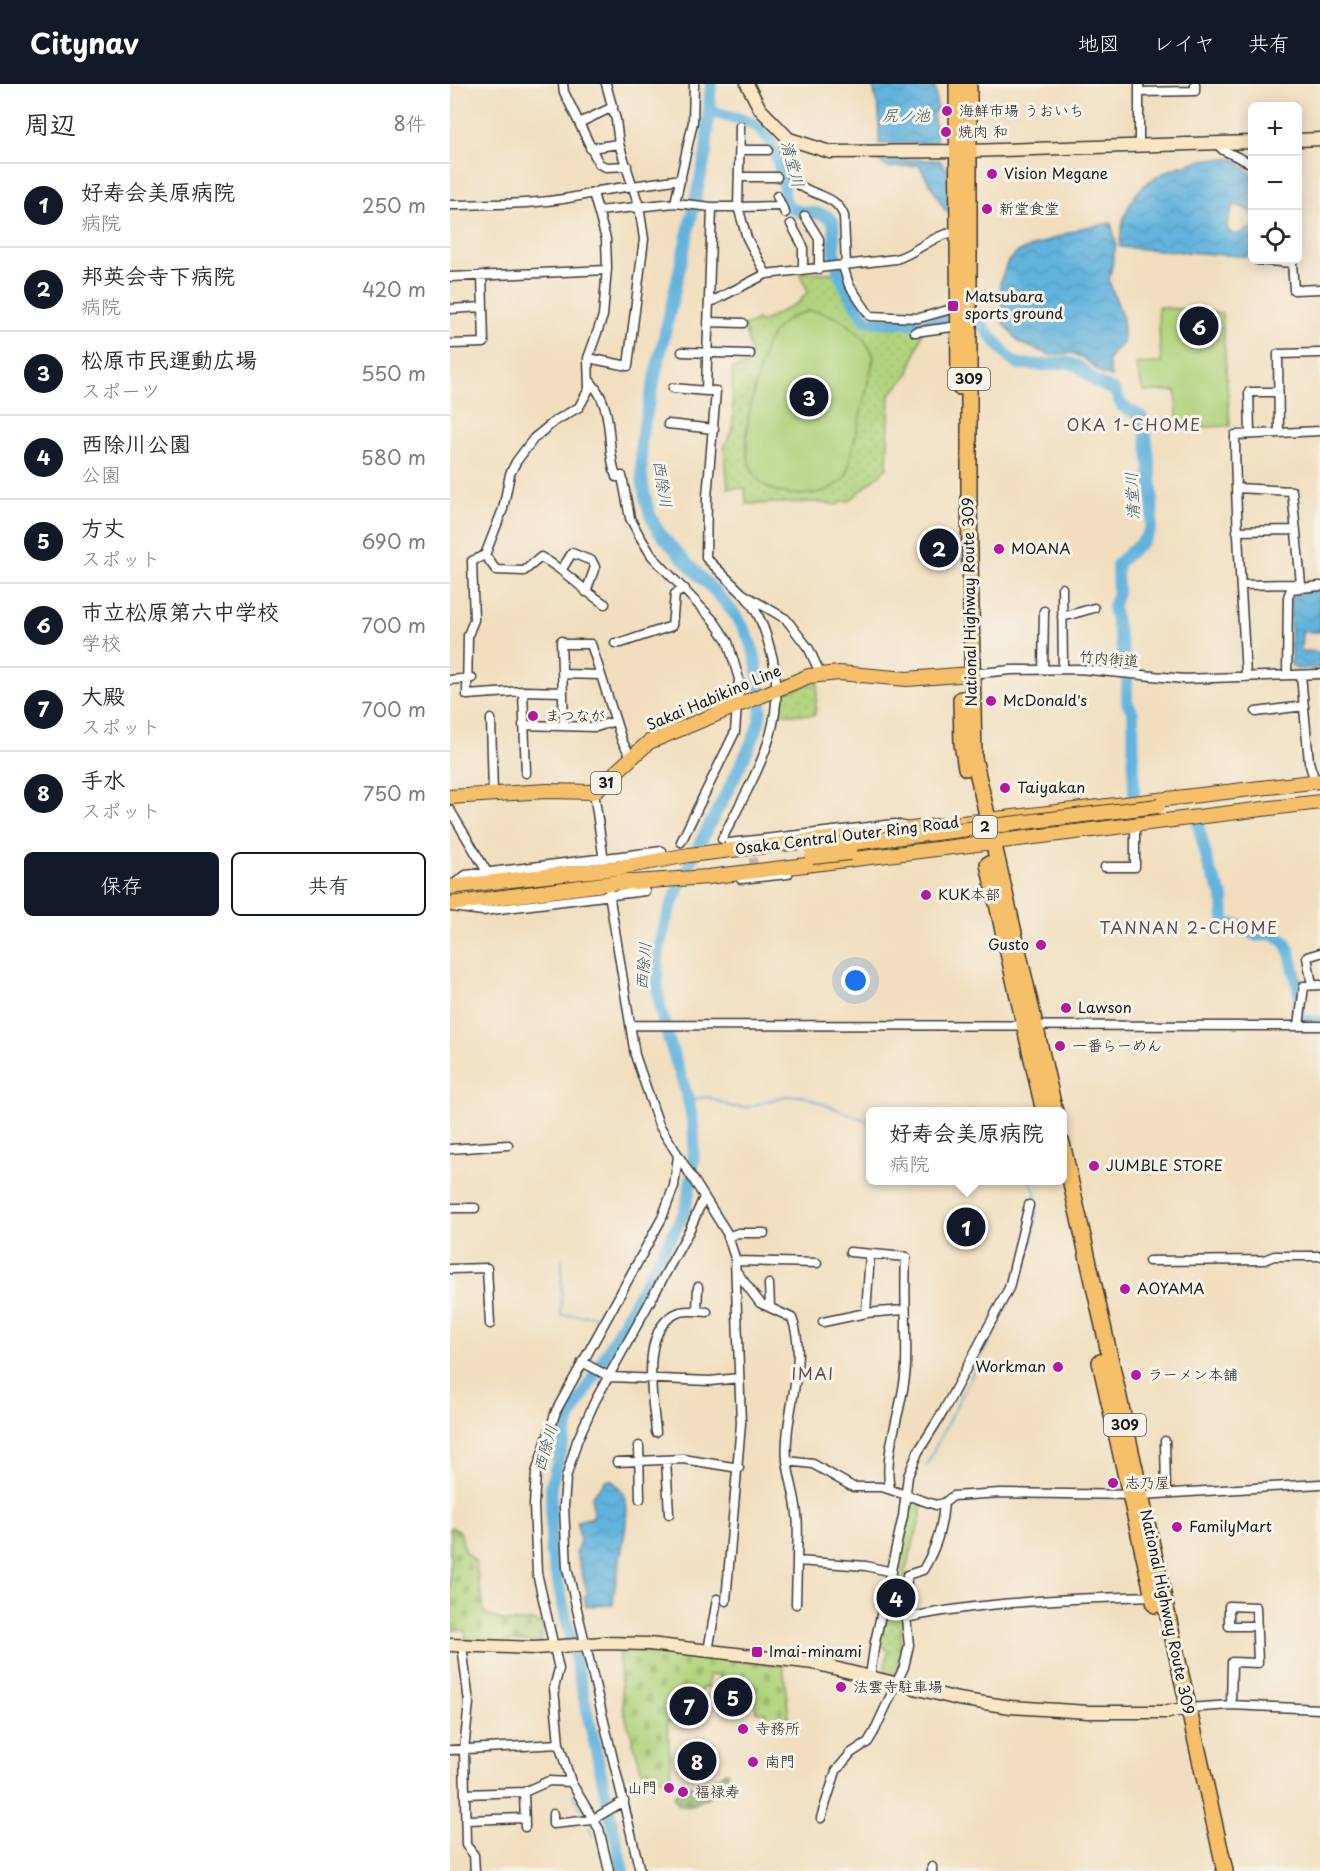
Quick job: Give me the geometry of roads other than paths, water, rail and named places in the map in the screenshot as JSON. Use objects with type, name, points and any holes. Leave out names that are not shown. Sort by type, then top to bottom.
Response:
[{"type":"highway","name":"National Highway Route 309","points":[[957,84],[963,151],[966,674]]},
{"type":"highway","name":"National Highway Route 309","points":[[963,151],[969,84]]},
{"type":"highway","name":"National Highway Route 309","points":[[964,232],[959,326],[966,674],[974,758],[983,819],[1030,1026],[1043,1107]]},
{"type":"highway","name":"National Highway Route 309","points":[[1030,1026],[1054,1107]]},
{"type":"highway","name":"National Highway Route 309","points":[[1067,1167],[1183,1709],[1214,1871]]},
{"type":"highway","name":"National Highway Route 309","points":[[1060,1185],[1136,1494],[1153,1596],[1225,1871]]},
{"type":"main road","name":"Sakai Habikino Line","points":[[594,792],[649,742],[667,732],[740,706],[777,688],[820,674],[907,680],[966,674]]},
{"type":"main road","points":[[450,905],[613,890],[671,869],[707,868],[916,828],[1318,783]]},
{"type":"main road","name":"Osaka Central Outer Ring Road","points":[[1159,811],[1318,783]]},
{"type":"main road","name":"31","points":[[450,797],[594,792]]},
{"type":"main road","name":"Osaka Central Outer Ring Road","points":[[707,868],[812,852],[1159,811],[1320,796]]},
{"type":"main road","points":[[450,887],[608,862],[671,869],[707,868],[989,843],[1320,802]]},
{"type":"street","points":[[563,84],[564,92],[599,164],[606,167],[627,166]]},
{"type":"street","points":[[588,358],[628,366],[644,239],[639,206],[619,144],[613,107],[606,84]]},
{"type":"street","points":[[676,203],[693,122],[694,84]]},
{"type":"street","points":[[747,84],[760,109],[789,140],[830,152],[963,151],[1248,142]]},
{"type":"street","points":[[1139,146],[1139,88],[1196,91],[1195,84]]},
{"type":"street","points":[[579,123],[613,107]]},
{"type":"street","points":[[740,126],[738,207],[747,238],[766,274]]},
{"type":"street","points":[[1302,140],[1320,139]]},
{"type":"street","points":[[789,140],[784,149],[790,171],[797,184],[836,202],[841,208],[844,216],[844,266],[853,294],[870,316],[919,318],[959,307]]},
{"type":"street","points":[[1216,143],[1223,150],[1248,162]]},
{"type":"street","points":[[590,148],[619,144]]},
{"type":"street","points":[[740,150],[768,150]]},
{"type":"street","points":[[739,177],[777,177]]},
{"type":"street","points":[[598,191],[681,179]]},
{"type":"street","points":[[450,205],[514,204],[576,198],[593,193],[606,239],[607,270],[603,316],[588,358],[591,381],[597,389],[610,425],[612,465],[616,477],[622,476],[630,518],[652,556],[714,621],[728,642],[739,679],[740,706],[735,732],[681,842]]},
{"type":"street","points":[[598,211],[676,203],[712,207],[782,209],[777,196]]},
{"type":"street","points":[[706,391],[712,207]]},
{"type":"street","points":[[805,216],[819,239],[822,269]]},
{"type":"street","points":[[791,224],[803,246],[803,268]]},
{"type":"street","points":[[709,303],[766,274],[803,268],[822,269],[913,254],[933,239],[964,232]]},
{"type":"street","points":[[1292,264],[1294,290],[1320,289]]},
{"type":"street","points":[[450,277],[607,270]]},
{"type":"street","points":[[450,344],[484,343],[482,274]]},
{"type":"street","points":[[450,309],[483,307]]},
{"type":"street","points":[[708,322],[743,323]]},
{"type":"street","points":[[915,332],[959,326]]},
{"type":"street","points":[[682,352],[750,354]]},
{"type":"street","points":[[1279,433],[1278,354],[1320,353]]},
{"type":"street","points":[[563,692],[523,691],[467,695],[468,635],[474,620],[472,561],[485,555],[503,509],[510,474],[516,462],[534,438],[555,421],[579,407],[591,381]]},
{"type":"street","points":[[673,388],[716,391],[707,496],[706,558],[756,609],[777,668],[775,724],[764,757],[726,841],[895,824],[916,828]]},
{"type":"street","points":[[1250,434],[1250,392],[1278,392]]},
{"type":"street","points":[[668,424],[714,429]]},
{"type":"street","points":[[1246,676],[1234,435],[1320,431]]},
{"type":"street","points":[[1236,488],[1292,490],[1300,584]]},
{"type":"street","points":[[1237,531],[1296,530]]},
{"type":"street","points":[[562,569],[572,553],[592,561],[595,567],[586,592]]},
{"type":"street","points":[[485,555],[496,570],[524,571],[541,557],[562,569],[586,592],[605,604]]},
{"type":"street","points":[[1241,585],[1320,586]]},
{"type":"street","points":[[1320,586],[1291,589],[1288,597],[1287,675],[1320,674]]},
{"type":"street","points":[[1062,588],[1063,669]]},
{"type":"street","points":[[615,643],[672,626],[675,594],[685,589]]},
{"type":"street","points":[[743,594],[786,619],[809,649],[820,674]]},
{"type":"street","points":[[1062,617],[1094,608]]},
{"type":"street","points":[[1043,670],[1044,611]]},
{"type":"street","points":[[564,725],[561,642],[591,644],[622,741],[632,758]]},
{"type":"street","name":"竹内街道","points":[[966,674],[1063,669],[1184,679],[1287,675]]},
{"type":"street","points":[[563,674],[600,675]]},
{"type":"street","points":[[1301,675],[1309,762],[1318,783]]},
{"type":"street","points":[[450,680],[469,678]]},
{"type":"street","points":[[523,691],[526,773]]},
{"type":"street","points":[[1256,711],[1304,706]]},
{"type":"street","points":[[491,719],[494,794]]},
{"type":"street","points":[[523,725],[596,727],[615,721]]},
{"type":"street","points":[[594,792],[608,862]]},
{"type":"street","points":[[450,810],[487,872]]},
{"type":"street","points":[[1104,867],[1135,867],[1135,825]]},
{"type":"street","points":[[450,887],[466,875],[608,862],[662,851]]},
{"type":"street","points":[[645,891],[613,890],[635,1055],[658,1125],[728,1237],[736,1261],[741,1423],[739,1468],[722,1600],[708,1651]]},
{"type":"street","points":[[1300,1022],[1304,986],[1316,985],[1307,957],[1320,953]]},
{"type":"street","points":[[630,1025],[1030,1026],[1300,1022],[1320,1026]]},
{"type":"street","points":[[450,1149],[508,1145]]},
{"type":"street","points":[[609,1871],[600,1829],[591,1820],[571,1782],[559,1744],[554,1688],[559,1669],[558,1646],[536,1564],[533,1526],[536,1473],[556,1411],[584,1364],[662,1218],[674,1186],[680,1159]]},
{"type":"street","points":[[640,1871],[621,1803],[567,1568],[563,1525],[566,1478],[584,1424],[689,1231],[703,1196]]},
{"type":"street","points":[[870,1677],[875,1641],[903,1516],[904,1493],[918,1452],[944,1412],[1009,1288],[1029,1205]]},
{"type":"street","points":[[450,1208],[476,1208]]},
{"type":"street","points":[[728,1237],[738,1233],[764,1233]]},
{"type":"street","points":[[850,1252],[906,1257],[904,1310],[906,1366],[888,1467],[890,1489]]},
{"type":"street","points":[[866,1313],[870,1254]]},
{"type":"street","points":[[1149,1261],[1264,1260],[1274,1256],[1320,1256]]},
{"type":"street","points":[[736,1261],[817,1263]]},
{"type":"street","points":[[450,1269],[487,1268],[490,1324]]},
{"type":"street","points":[[736,1272],[760,1303],[792,1318],[796,1330],[797,1354],[788,1427],[787,1461],[798,1515],[796,1604]]},
{"type":"street","points":[[769,1284],[770,1307]]},
{"type":"street","points":[[697,1311],[698,1287]]},
{"type":"street","points":[[823,1322],[866,1313],[904,1310]]},
{"type":"street","points":[[656,1432],[652,1348],[664,1324],[681,1312],[707,1312]]},
{"type":"street","points":[[584,1364],[609,1376],[710,1381],[739,1378]]},
{"type":"street","points":[[1165,1441],[1166,1493]]},
{"type":"street","points":[[639,1446],[640,1499]]},
{"type":"street","points":[[617,1462],[683,1459],[739,1468]]},
{"type":"street","points":[[666,1460],[669,1514]]},
{"type":"street","points":[[787,1461],[813,1464],[853,1486],[873,1485],[936,1505],[944,1503],[953,1496],[1000,1493],[1136,1494],[1320,1484]]},
{"type":"street","points":[[821,1818],[836,1772],[851,1753],[868,1742],[898,1684],[909,1645],[906,1618],[907,1575],[923,1570],[934,1552],[942,1528],[944,1503]]},
{"type":"street","points":[[797,1562],[866,1566],[892,1572]]},
{"type":"street","points":[[906,1618],[956,1607],[1083,1598],[1153,1596]]},
{"type":"street","points":[[1231,1705],[1232,1662],[1258,1663],[1257,1626]]},
{"type":"street","points":[[475,1871],[474,1855],[466,1845],[464,1750],[469,1703],[456,1645],[558,1646],[627,1643],[781,1657],[958,1699],[1020,1708],[1088,1712],[1231,1705],[1320,1708]]},
{"type":"street","points":[[450,1750],[559,1744]]},
{"type":"street","points":[[465,1794],[524,1792],[549,1781],[571,1782]]},
{"type":"street","points":[[466,1820],[525,1823],[524,1792]]},
{"type":"street","points":[[553,1814],[553,1824],[582,1823],[621,1803]]},
{"type":"water","name":"尻ノ池","points":[[877,84],[935,85],[937,110],[933,112],[937,143],[879,144],[879,112],[873,87]]},
{"type":"water","points":[[877,159],[940,160],[948,171],[952,212],[945,210],[919,165],[888,168]]},
{"type":"water","points":[[1209,159],[1235,159],[1248,170],[1248,211],[1233,205],[1227,225],[1229,232],[1236,235],[1248,230],[1248,257],[1120,247],[1127,210],[1135,196],[1158,176],[1190,163]]},
{"type":"water","points":[[1111,223],[1116,244],[1109,281],[1123,319],[1123,344],[1114,351],[1108,361],[1111,377],[1102,374],[1085,359],[1073,353],[1050,355],[1020,343],[1001,320],[1000,282],[1008,261],[1018,252],[1081,228]]},
{"type":"water","points":[[1320,590],[1320,632],[1302,632],[1301,651],[1320,652],[1320,668],[1296,669],[1291,665],[1290,598],[1294,593]]},
{"type":"water","points":[[606,1480],[612,1480],[624,1495],[625,1532],[613,1605],[586,1606],[584,1596],[588,1595],[576,1552],[580,1541],[577,1521],[593,1517],[592,1496]]},
{"type":"waterway","name":"西除川","points":[[623,1871],[551,1552],[551,1485],[570,1419],[685,1211],[692,1173],[694,1134],[690,1108],[661,1009],[657,968],[660,945],[672,903],[749,747],[761,711],[757,667],[753,648],[746,632],[726,603],[668,543],[658,529],[647,505],[642,477],[641,438],[706,153],[711,84]]},
{"type":"waterway","name":"清堂川","points":[[709,111],[740,119],[760,129],[773,146],[788,206],[799,211],[822,214],[833,221],[836,264],[839,273],[867,321],[922,324],[950,318]]},
{"type":"waterway","name":"清堂川","points":[[980,323],[1011,360],[1019,364],[1044,365],[1065,362],[1078,366],[1096,382],[1115,391],[1122,406],[1142,417],[1151,476],[1151,523],[1146,537],[1117,565],[1118,593],[1113,607],[1127,671],[1127,702],[1133,713],[1134,794]]},
{"type":"waterway","name":"清堂川","points":[[1198,825],[1210,871],[1223,896],[1224,924],[1237,925],[1257,936],[1273,933],[1285,942],[1290,952],[1300,997],[1297,1020],[1320,1022]]},
{"type":"waterway","points":[[687,1100],[708,1097],[732,1107],[748,1107],[785,1096],[803,1096],[866,1120]]},
{"type":"waterway","points":[[927,1465],[1018,1282],[1036,1223],[1036,1199],[1031,1185]]},
{"type":"waterway","points":[[562,1260],[561,1315],[596,1316],[599,1324]]},
{"type":"waterway","points":[[573,1794],[586,1817]]},
{"type":"waterway","points":[[589,1826],[593,1837]]},
{"type":"tunnel","points":[[751,846],[755,875]]},
{"type":"place","name":"海鮮市場 うおいち","points":[[947,111]]},
{"type":"place","name":"焼肉 和","points":[[946,132]]},
{"type":"place","name":"Vision Megane","points":[[992,174]]},
{"type":"place","name":"新堂食堂","points":[[987,209]]},
{"type":"place","name":"Matsubara sports ground","points":[[953,306]]},
{"type":"place","name":"市立松原第六中学校","points":[[1199,326]]},
{"type":"place","name":"松原市民運動広場","points":[[809,397]]},
{"type":"place","name":"邦英会寺下病院","points":[[939,548]]},
{"type":"place","name":"MOANA","points":[[999,549]]},
{"type":"place","name":"McDonald's","points":[[991,701]]},
{"type":"place","name":"まつなが","points":[[533,716]]},
{"type":"place","name":"Taiyakan","points":[[1005,788]]},
{"type":"place","name":"KUK本部","points":[[926,895]]},
{"type":"place","name":"Gusto","points":[[1041,945]]},
{"type":"place","name":"Lawson","points":[[1066,1008]]},
{"type":"place","name":"一番らーめん","points":[[1060,1046]]},
{"type":"place","name":"JUMBLE STORE","points":[[1094,1166]]},
{"type":"place","name":"好寿会美原病院","points":[[966,1227]]},
{"type":"place","name":"AOYAMA","points":[[1125,1289]]},
{"type":"place","name":"Workman","points":[[1058,1367]]},
{"type":"place","name":"ラーメン本舗","points":[[1136,1375]]},
{"type":"place","name":"志乃屋","points":[[1113,1483]]},
{"type":"place","name":"FamilyMart","points":[[1177,1527]]},
{"type":"place","name":"西除川公園","points":[[896,1598]]},
{"type":"place","name":"Imai-minami","points":[[757,1652]]},
{"type":"place","name":"法雲寺駐車場","points":[[841,1687]]},
{"type":"place","name":"方丈","points":[[733,1697]]},
{"type":"place","name":"大殿","points":[[689,1706]]},
{"type":"place","name":"寺務所","points":[[743,1729]]},
{"type":"place","name":"手水","points":[[697,1761]]},
{"type":"place","name":"南門","points":[[753,1762]]},
{"type":"place","name":"山門","points":[[669,1788]]},
{"type":"place","name":"福禄寿","points":[[683,1792]]},
{"type":"district","name":"OKA 1-CHOME","points":[[1134,425]]},
{"type":"district","name":"TANNAN 2-CHOME","points":[[1189,928]]},
{"type":"district","name":"IMAI","points":[[813,1374]]}]
